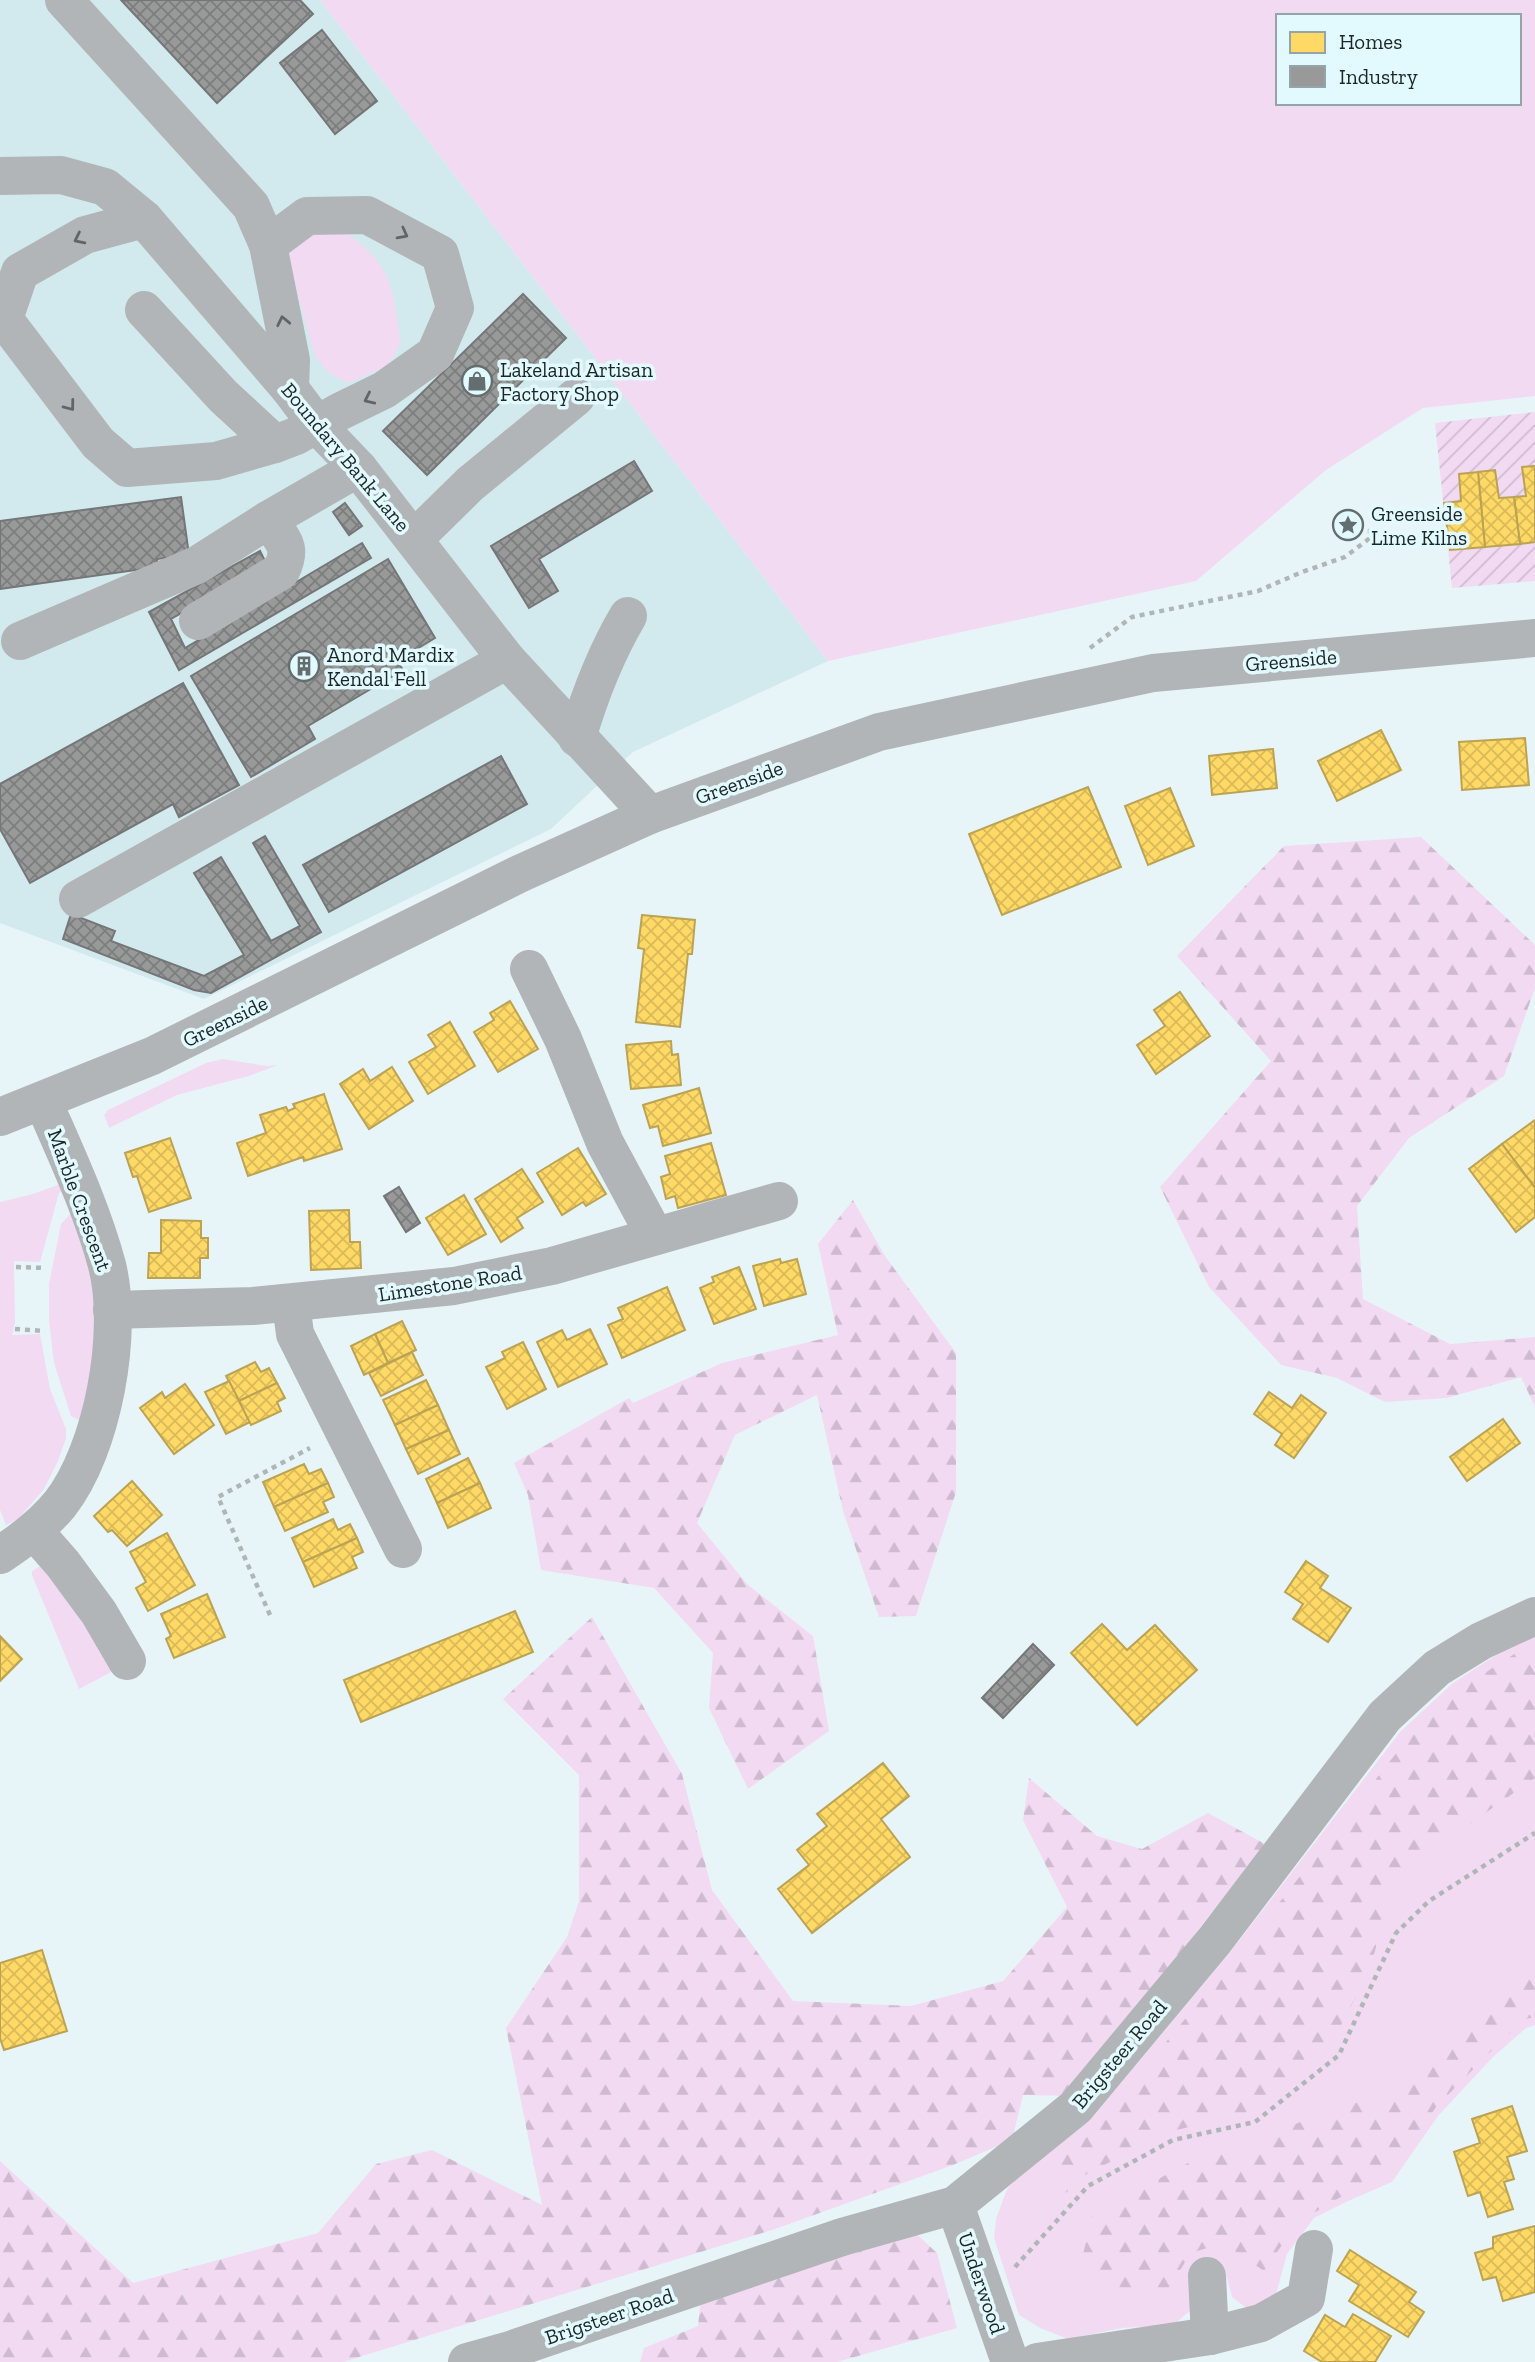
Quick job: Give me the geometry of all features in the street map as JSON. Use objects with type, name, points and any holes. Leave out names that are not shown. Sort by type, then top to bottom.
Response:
[{"type":"street","points":[[64,0],[251,206],[268,245],[291,360],[290,389]]},
{"type":"street","name":"Boundary Bank Lane","points":[[0,176],[61,176],[105,187],[144,219],[290,389],[317,425],[358,468],[507,660],[650,815]]},
{"type":"street","points":[[144,219],[85,235],[20,272],[4,319],[98,443],[127,468],[216,461],[275,444],[379,394],[435,354],[454,308],[440,254],[367,215],[306,216],[268,245]]},
{"type":"street","points":[[144,310],[223,396],[275,444]]},
{"type":"street","points":[[414,539],[470,484],[576,397]]},
{"type":"street","points":[[20,641],[197,565],[358,468]]},
{"type":"street","points":[[198,621],[281,571],[288,557],[287,547],[268,520]]},
{"type":"street","points":[[577,738],[589,698],[609,649],[628,616]]},
{"type":"street","name":"Greenside","points":[[0,1117],[152,1056],[519,874],[650,815],[879,732],[1153,673],[1535,638]]},
{"type":"street","points":[[78,899],[507,660]]},
{"type":"street","points":[[529,969],[563,1039],[605,1143],[655,1236]]},
{"type":"street","name":"Marble Crescent","points":[[0,1555],[34,1532],[72,1485],[93,1437],[106,1384],[111,1343],[112,1310],[107,1266],[86,1205],[43,1101]]},
{"type":"street","name":"Limestone Road","points":[[112,1310],[253,1306],[454,1286],[552,1266],[779,1201]]},
{"type":"street","points":[[291,1303],[295,1334],[404,1549]]},
{"type":"street","points":[[34,1532],[63,1564],[99,1613],[127,1661]]},
{"type":"street","name":"Brigsteer Road","points":[[467,2362],[510,2350],[842,2237],[955,2205],[1076,2107],[1214,1940],[1385,1716],[1437,1668],[1481,1642],[1535,1616]]},
{"type":"street","name":"Underwood","points":[[955,2205],[1010,2362]]},
{"type":"street","points":[[1037,2362],[1210,2336],[1261,2323],[1306,2298],[1314,2249]]},
{"type":"street","points":[[1207,2276],[1210,2336]]},
{"type":"path","points":[[1080,655],[1132,617],[1258,591],[1302,572],[1345,558],[1370,538],[1370,527]]},
{"type":"path","points":[[16,1267],[46,1268]]},
{"type":"path","points":[[15,1329],[45,1331]]},
{"type":"path","points":[[270,1615],[218,1497],[300,1453]]},
{"type":"path","points":[[987,2295],[1041,2240],[1087,2186],[1173,2140],[1255,2122],[1339,2055],[1396,1933],[1429,1901],[1535,1833]]},
{"type":"shaded area","points":[[0,0],[320,0],[828,661],[633,752],[551,829],[204,999],[0,923]]},
{"type":"green space","points":[[320,0],[1535,0],[1535,396],[1423,408],[1326,470],[1196,581],[828,661]]},
{"type":"green space","points":[[336,228],[366,248],[383,269],[392,291],[401,343],[388,366],[348,383],[329,373],[315,356],[288,259],[301,242]]},
{"type":"green space","points":[[1535,412],[1535,581],[1452,588],[1435,423]]},
{"type":"green space","points":[[1421,837],[1535,945],[1535,988],[1504,1076],[1409,1138],[1357,1206],[1363,1299],[1450,1344],[1535,1337],[1535,1407],[1521,1377],[1447,1398],[1385,1402],[1337,1378],[1281,1365],[1209,1287],[1160,1187],[1271,1061],[1177,956],[1284,846]]},
{"type":"green space","points":[[223,1059],[267,1066],[278,1065],[249,1076],[177,1095],[109,1128],[104,1115],[108,1110],[206,1063]]},
{"type":"green space","points":[[63,1183],[65,1188],[59,1193],[40,1262],[14,1261],[15,1322],[12,1335],[40,1334],[50,1389],[66,1429],[66,1438],[44,1489],[19,1518],[6,1525],[0,1510],[0,1202]]},
{"type":"green space","points":[[853,1200],[885,1256],[956,1353],[956,1492],[916,1616],[879,1617],[843,1511],[817,1395],[735,1435],[697,1523],[747,1584],[813,1636],[829,1731],[748,1789],[709,1708],[713,1653],[654,1588],[541,1570],[528,1495],[514,1463],[629,1398],[633,1403],[722,1363],[838,1335],[818,1244]]},
{"type":"green space","points":[[72,1212],[90,1272],[97,1319],[81,1421],[71,1416],[54,1363],[49,1320],[49,1284],[61,1224]]},
{"type":"green space","points":[[42,1565],[115,1670],[79,1689],[32,1575],[32,1571]]},
{"type":"green space","points":[[592,1617],[682,1774],[712,1890],[793,2001],[911,2006],[1003,1981],[1067,1907],[1023,1820],[1029,1778],[1097,1836],[1142,1849],[1208,1813],[1265,1844],[1069,2096],[1023,2095],[1012,2140],[953,2165],[775,2229],[343,2362],[0,2362],[0,2161],[133,2283],[318,2233],[376,2164],[432,2150],[542,2205],[506,2028],[567,1937],[579,1901],[579,1775],[503,1699]]},
{"type":"green space","points":[[1535,1634],[1535,2025],[1526,2028],[1493,2057],[1438,2116],[1392,2182],[1314,2218],[1287,2254],[1275,2298],[1249,2310],[1232,2297],[1224,2266],[1195,2270],[1191,2310],[1173,2325],[1122,2328],[1068,2339],[1040,2328],[1019,2315],[994,2238],[996,2219],[1007,2189],[1030,2165],[1091,2119],[1231,1951],[1401,1731],[1453,1683],[1513,1644]]},
{"type":"green space","points":[[1535,1644],[1535,1778],[1396,1876],[1369,1972],[1329,2048],[1244,2114],[1168,2132],[1079,2178],[1066,2193],[1051,2160],[1099,2123],[1243,1949],[1405,1742],[1455,1692],[1519,1651]]},
{"type":"green space","points":[[1535,1975],[1535,2017],[1525,2019],[1436,2107],[1382,2186],[1346,2194],[1298,2222],[1264,2271],[1223,2243],[1191,2253],[1166,2292],[1106,2294],[1083,2254],[1093,2214],[1190,2162],[1249,2147],[1306,2119],[1381,2095]]},
{"type":"green space","points":[[910,2228],[937,2253],[957,2328],[837,2362],[640,2362],[644,2348],[698,2326],[701,2296]]},
{"type":"building: Homes","points":[[1535,466],[1535,542],[1520,544],[1514,497],[1526,496],[1522,467]]},
{"type":"building: Homes","points":[[1495,470],[1499,498],[1514,497],[1520,544],[1485,547],[1478,472]]},
{"type":"building: Homes","points":[[1478,472],[1485,547],[1450,550],[1444,503],[1461,501],[1459,474]]},
{"type":"building: Homes","points":[[1381,730],[1401,770],[1337,801],[1318,761]]},
{"type":"building: Homes","points":[[1525,738],[1529,785],[1462,790],[1459,742]]},
{"type":"building: Homes","points":[[1273,749],[1277,788],[1212,795],[1209,756]]},
{"type":"building: Homes","points":[[1088,787],[1121,867],[1002,915],[969,834]]},
{"type":"building: Homes","points":[[1170,788],[1194,846],[1148,865],[1125,806]]},
{"type":"building: Homes","points":[[642,915],[695,920],[692,954],[688,954],[680,1027],[636,1022],[644,949],[638,948]]},
{"type":"building: Homes","points":[[1180,992],[1210,1036],[1156,1074],[1137,1045],[1165,1026],[1154,1010]]},
{"type":"building: Homes","points":[[510,1001],[538,1049],[498,1072],[474,1032],[494,1020],[490,1013]]},
{"type":"building: Homes","points":[[450,1022],[475,1066],[428,1094],[409,1062],[436,1047],[428,1035]]},
{"type":"building: Homes","points":[[671,1041],[672,1055],[678,1054],[681,1085],[631,1089],[626,1045]]},
{"type":"building: Homes","points":[[392,1067],[413,1101],[369,1129],[340,1084],[363,1069],[370,1081]]},
{"type":"building: Homes","points":[[699,1088],[711,1133],[663,1146],[658,1126],[650,1128],[643,1105]]},
{"type":"building: Homes","points":[[324,1094],[342,1149],[304,1161],[303,1157],[248,1176],[237,1143],[266,1133],[260,1115],[286,1107],[288,1111],[295,1108],[293,1104]]},
{"type":"building: Homes","points":[[1535,1120],[1535,1188],[1502,1144]]},
{"type":"building: Homes","points":[[170,1138],[191,1198],[149,1212],[137,1176],[133,1177],[125,1153]]},
{"type":"building: Homes","points":[[711,1143],[726,1195],[678,1208],[675,1196],[666,1199],[661,1177],[670,1174],[665,1156]]},
{"type":"building: Homes","points":[[1502,1144],[1535,1188],[1535,1217],[1516,1232],[1469,1169]]},
{"type":"building: Homes","points":[[578,1148],[606,1194],[586,1206],[583,1202],[562,1215],[537,1173]]},
{"type":"building: Homes","points":[[522,1169],[543,1202],[517,1218],[523,1228],[501,1242],[475,1199]]},
{"type":"building: Homes","points":[[464,1195],[486,1234],[448,1255],[426,1218]]},
{"type":"building: Homes","points":[[349,1210],[350,1242],[360,1242],[361,1268],[311,1270],[309,1211]]},
{"type":"building: Homes","points":[[161,1220],[201,1221],[201,1238],[208,1238],[208,1258],[200,1258],[200,1278],[148,1278],[149,1253],[161,1253]]},
{"type":"building: Homes","points":[[780,1259],[781,1263],[797,1259],[806,1294],[764,1306],[753,1266]]},
{"type":"building: Homes","points":[[739,1267],[756,1309],[714,1324],[700,1288],[714,1282],[712,1277]]},
{"type":"building: Homes","points":[[667,1287],[685,1330],[622,1358],[608,1325],[623,1319],[618,1308]]},
{"type":"building: Homes","points":[[402,1321],[416,1350],[388,1363],[375,1334]]},
{"type":"building: Homes","points":[[590,1329],[607,1364],[558,1387],[537,1342],[562,1330],[567,1340]]},
{"type":"building: Homes","points":[[375,1334],[388,1363],[364,1375],[351,1346]]},
{"type":"building: Homes","points":[[523,1342],[546,1389],[507,1409],[486,1367],[505,1358],[502,1352]]},
{"type":"building: Homes","points":[[412,1352],[423,1375],[381,1396],[369,1373]]},
{"type":"building: Homes","points":[[255,1362],[261,1372],[269,1368],[277,1383],[239,1401],[226,1376]]},
{"type":"building: Homes","points":[[426,1380],[438,1405],[395,1425],[383,1400]]},
{"type":"building: Homes","points":[[229,1381],[250,1422],[226,1434],[205,1392]]},
{"type":"building: Homes","points":[[277,1383],[285,1398],[277,1402],[281,1411],[251,1425],[239,1401]]},
{"type":"building: Homes","points":[[185,1384],[214,1425],[174,1454],[140,1408],[162,1392],[165,1398]]},
{"type":"building: Homes","points":[[1269,1392],[1292,1408],[1301,1395],[1326,1413],[1294,1458],[1275,1445],[1282,1434],[1254,1414]]},
{"type":"building: Homes","points":[[438,1405],[449,1430],[406,1449],[395,1425]]},
{"type":"building: Homes","points":[[1503,1419],[1520,1443],[1467,1481],[1450,1457]]},
{"type":"building: Homes","points":[[449,1430],[460,1454],[418,1474],[406,1449]]},
{"type":"building: Homes","points":[[468,1458],[480,1483],[437,1503],[426,1479]]},
{"type":"building: Homes","points":[[304,1464],[309,1474],[321,1469],[328,1483],[274,1507],[263,1482]]},
{"type":"building: Homes","points":[[132,1481],[162,1515],[127,1546],[112,1530],[108,1532],[94,1516]]},
{"type":"building: Homes","points":[[328,1483],[334,1497],[323,1502],[328,1512],[285,1531],[274,1507]]},
{"type":"building: Homes","points":[[480,1483],[491,1508],[448,1528],[437,1503]]},
{"type":"building: Homes","points":[[333,1519],[338,1530],[350,1524],[357,1538],[303,1562],[292,1538]]},
{"type":"building: Homes","points":[[167,1533],[195,1585],[148,1611],[136,1588],[146,1582],[130,1552]]},
{"type":"building: Homes","points":[[357,1538],[363,1552],[352,1557],[357,1568],[314,1587],[303,1562]]},
{"type":"building: Homes","points":[[1306,1561],[1328,1576],[1320,1588],[1351,1608],[1328,1642],[1293,1619],[1303,1604],[1285,1592]]},
{"type":"building: Homes","points":[[207,1594],[225,1637],[174,1658],[166,1639],[171,1636],[161,1614]]},
{"type":"building: Homes","points":[[515,1611],[533,1652],[361,1722],[344,1680]]},
{"type":"building: Homes","points":[[1102,1624],[1127,1650],[1155,1625],[1197,1670],[1137,1725],[1071,1653]]},
{"type":"building: Homes","points":[[0,1636],[22,1659],[0,1681]]},
{"type":"building: Homes","points":[[883,1763],[909,1796],[881,1819],[910,1857],[812,1933],[778,1889],[809,1865],[797,1850],[827,1826],[817,1814]]},
{"type":"building: Homes","points":[[42,1950],[67,2031],[4,2050],[0,2038],[0,1963]]},
{"type":"building: Homes","points":[[1512,2106],[1527,2151],[1507,2157],[1514,2179],[1504,2182],[1513,2209],[1488,2217],[1480,2192],[1468,2196],[1454,2152],[1480,2143],[1472,2119]]},
{"type":"building: Homes","points":[[1535,2226],[1535,2292],[1503,2301],[1496,2277],[1483,2280],[1475,2253],[1493,2248],[1493,2237]]},
{"type":"building: Homes","points":[[1350,2250],[1416,2292],[1409,2302],[1424,2312],[1408,2337],[1349,2301],[1359,2285],[1337,2271]]},
{"type":"building: Homes","points":[[1353,2314],[1391,2336],[1375,2362],[1322,2362],[1304,2351],[1325,2315],[1345,2327]]},
{"type":"building: Industry","points":[[121,0],[300,0],[313,14],[217,103]]},
{"type":"building: Industry","points":[[322,30],[377,101],[335,134],[280,63]]},
{"type":"building: Industry","points":[[523,294],[566,338],[427,475],[383,431]]},
{"type":"building: Industry","points":[[634,461],[652,491],[539,559],[558,591],[529,608],[491,546]]},
{"type":"building: Industry","points":[[181,497],[189,555],[157,559],[158,567],[0,589],[0,521]]},
{"type":"building: Industry","points":[[345,503],[362,526],[349,535],[333,512]]},
{"type":"building: Industry","points":[[362,543],[371,558],[179,670],[149,612],[260,551],[267,565],[171,619],[185,648]]},
{"type":"building: Industry","name":"Anord Mardix Kendal Fell","points":[[388,559],[435,638],[397,661],[403,670],[308,726],[315,739],[251,777],[191,676]]},
{"type":"building: Industry","points":[[183,683],[239,785],[179,817],[173,804],[30,883],[0,829],[0,784]]},
{"type":"building: Industry","points":[[501,756],[527,804],[329,912],[303,865]]},
{"type":"building: Industry","points":[[265,836],[321,932],[211,993],[194,990],[63,939],[71,914],[115,931],[111,941],[204,976],[244,955],[194,873],[221,857],[271,941],[300,926],[253,843]]},
{"type":"building: Industry","points":[[399,1187],[420,1223],[406,1232],[384,1196]]},
{"type":"building: Industry","points":[[1033,1644],[1054,1665],[1003,1718],[982,1698]]},
{"type":"place","name":"Lakeland Artisan Factory Shop","points":[[477,381]]},
{"type":"place","name":"Greenside Lime Kilns","points":[[1348,525]]},
{"type":"place","name":"Anord Mardix Kendal Fell","points":[[304,666]]}]
